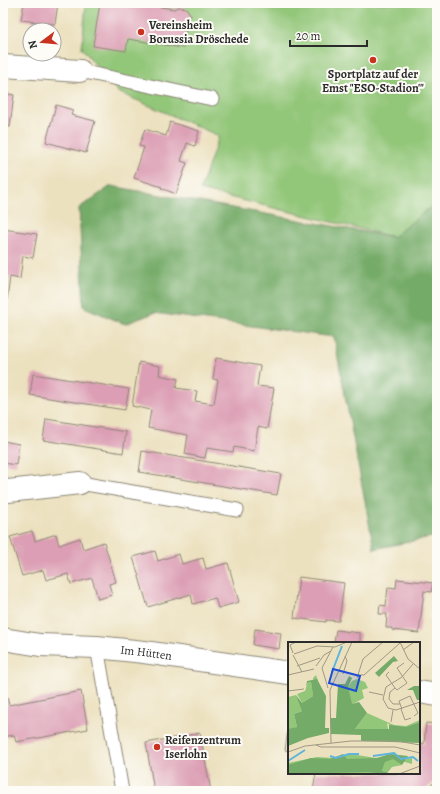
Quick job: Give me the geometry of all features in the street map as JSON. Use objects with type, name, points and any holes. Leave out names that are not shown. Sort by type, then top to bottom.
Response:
[{"type":"street","points":[[3,66],[80,71]]},
{"type":"street","points":[[3,490],[8,491],[80,483]]},
{"type":"street","name":"Im Hütten","points":[[3,639],[40,645],[97,647],[288,673]]},
{"type":"street","points":[[420,692],[437,695]]},
{"type":"lane","points":[[80,71],[212,99]]},
{"type":"lane","points":[[80,483],[237,510]]},
{"type":"lane","points":[[97,647],[122,791]]},
{"type":"green space","points":[[86,3],[437,3],[437,454],[406,227],[394,237],[200,190],[219,136],[118,92],[82,48]]},
{"type":"green space","points":[[111,186],[393,237],[437,202],[437,536],[374,549],[334,337],[154,313],[125,324],[84,307],[79,208]]},
{"type":"building","points":[[24,3],[58,3],[55,22],[21,20]]},
{"type":"building","name":"Vereinsheim Borussia Dröschede","points":[[100,3],[133,3],[174,9],[178,7],[186,8],[191,15],[187,26],[183,48],[128,39],[126,51],[93,46]]},
{"type":"building","points":[[3,93],[14,95],[10,127],[3,126]]},
{"type":"building","points":[[56,105],[73,110],[71,115],[95,121],[86,153],[46,142]]},
{"type":"building","points":[[170,122],[199,131],[195,146],[187,143],[181,161],[187,163],[176,194],[161,188],[162,187],[134,178],[144,147],[139,146],[145,129],[166,136]]},
{"type":"building","points":[[3,229],[37,234],[33,258],[23,256],[20,279],[10,277],[7,300],[3,299]]},
{"type":"building","points":[[216,358],[260,366],[257,386],[274,388],[267,429],[258,427],[254,451],[234,447],[233,452],[207,448],[205,458],[185,454],[188,435],[148,428],[151,410],[132,406],[139,362],[160,366],[159,375],[178,379],[176,388],[197,391],[195,401],[214,404],[218,380],[213,379]]},
{"type":"building","points":[[33,374],[129,389],[125,410],[30,395]]},
{"type":"building","points":[[46,419],[126,432],[123,453],[43,440]]},
{"type":"building","points":[[3,441],[19,444],[16,465],[3,463]]},
{"type":"building","points":[[142,451],[281,474],[277,495],[139,472]]},
{"type":"building","points":[[32,531],[35,541],[56,534],[59,545],[80,538],[83,549],[104,542],[116,582],[109,584],[112,595],[98,599],[92,578],[71,584],[68,574],[46,580],[43,570],[22,576],[10,537]]},
{"type":"building","points":[[155,551],[158,561],[179,554],[182,564],[203,558],[206,569],[228,563],[239,602],[218,608],[215,598],[193,604],[191,594],[148,607],[133,557]]},
{"type":"building","points":[[299,577],[344,583],[339,621],[326,620],[326,622],[294,618]]},
{"type":"building","points":[[397,579],[433,583],[431,592],[424,591],[419,633],[386,628],[387,614],[379,614],[380,605],[386,606],[388,587],[396,588]]},
{"type":"building","points":[[255,629],[281,633],[279,649],[253,645]]},
{"type":"building","points":[[336,630],[360,633],[360,642],[334,642]]},
{"type":"building","points":[[81,691],[88,729],[16,742],[14,735],[3,737],[3,698],[7,697],[9,705]]},
{"type":"building","points":[[426,723],[437,724],[437,780],[424,791],[313,791],[316,774],[420,774],[420,743],[424,744]]},
{"type":"building","points":[[288,730],[288,751],[285,750]]},
{"type":"building","points":[[200,733],[211,791],[154,791],[146,743]]},
{"type":"place","name":"Vereinsheim Borussia Dröschede","points":[[141,32]]},
{"type":"place","name":"Sportplatz auf der Emst \"ESO-Stadion'\"","points":[[373,60]]},
{"type":"place","name":"Reifenzentrum Iserlohn","points":[[157,747]]}]
